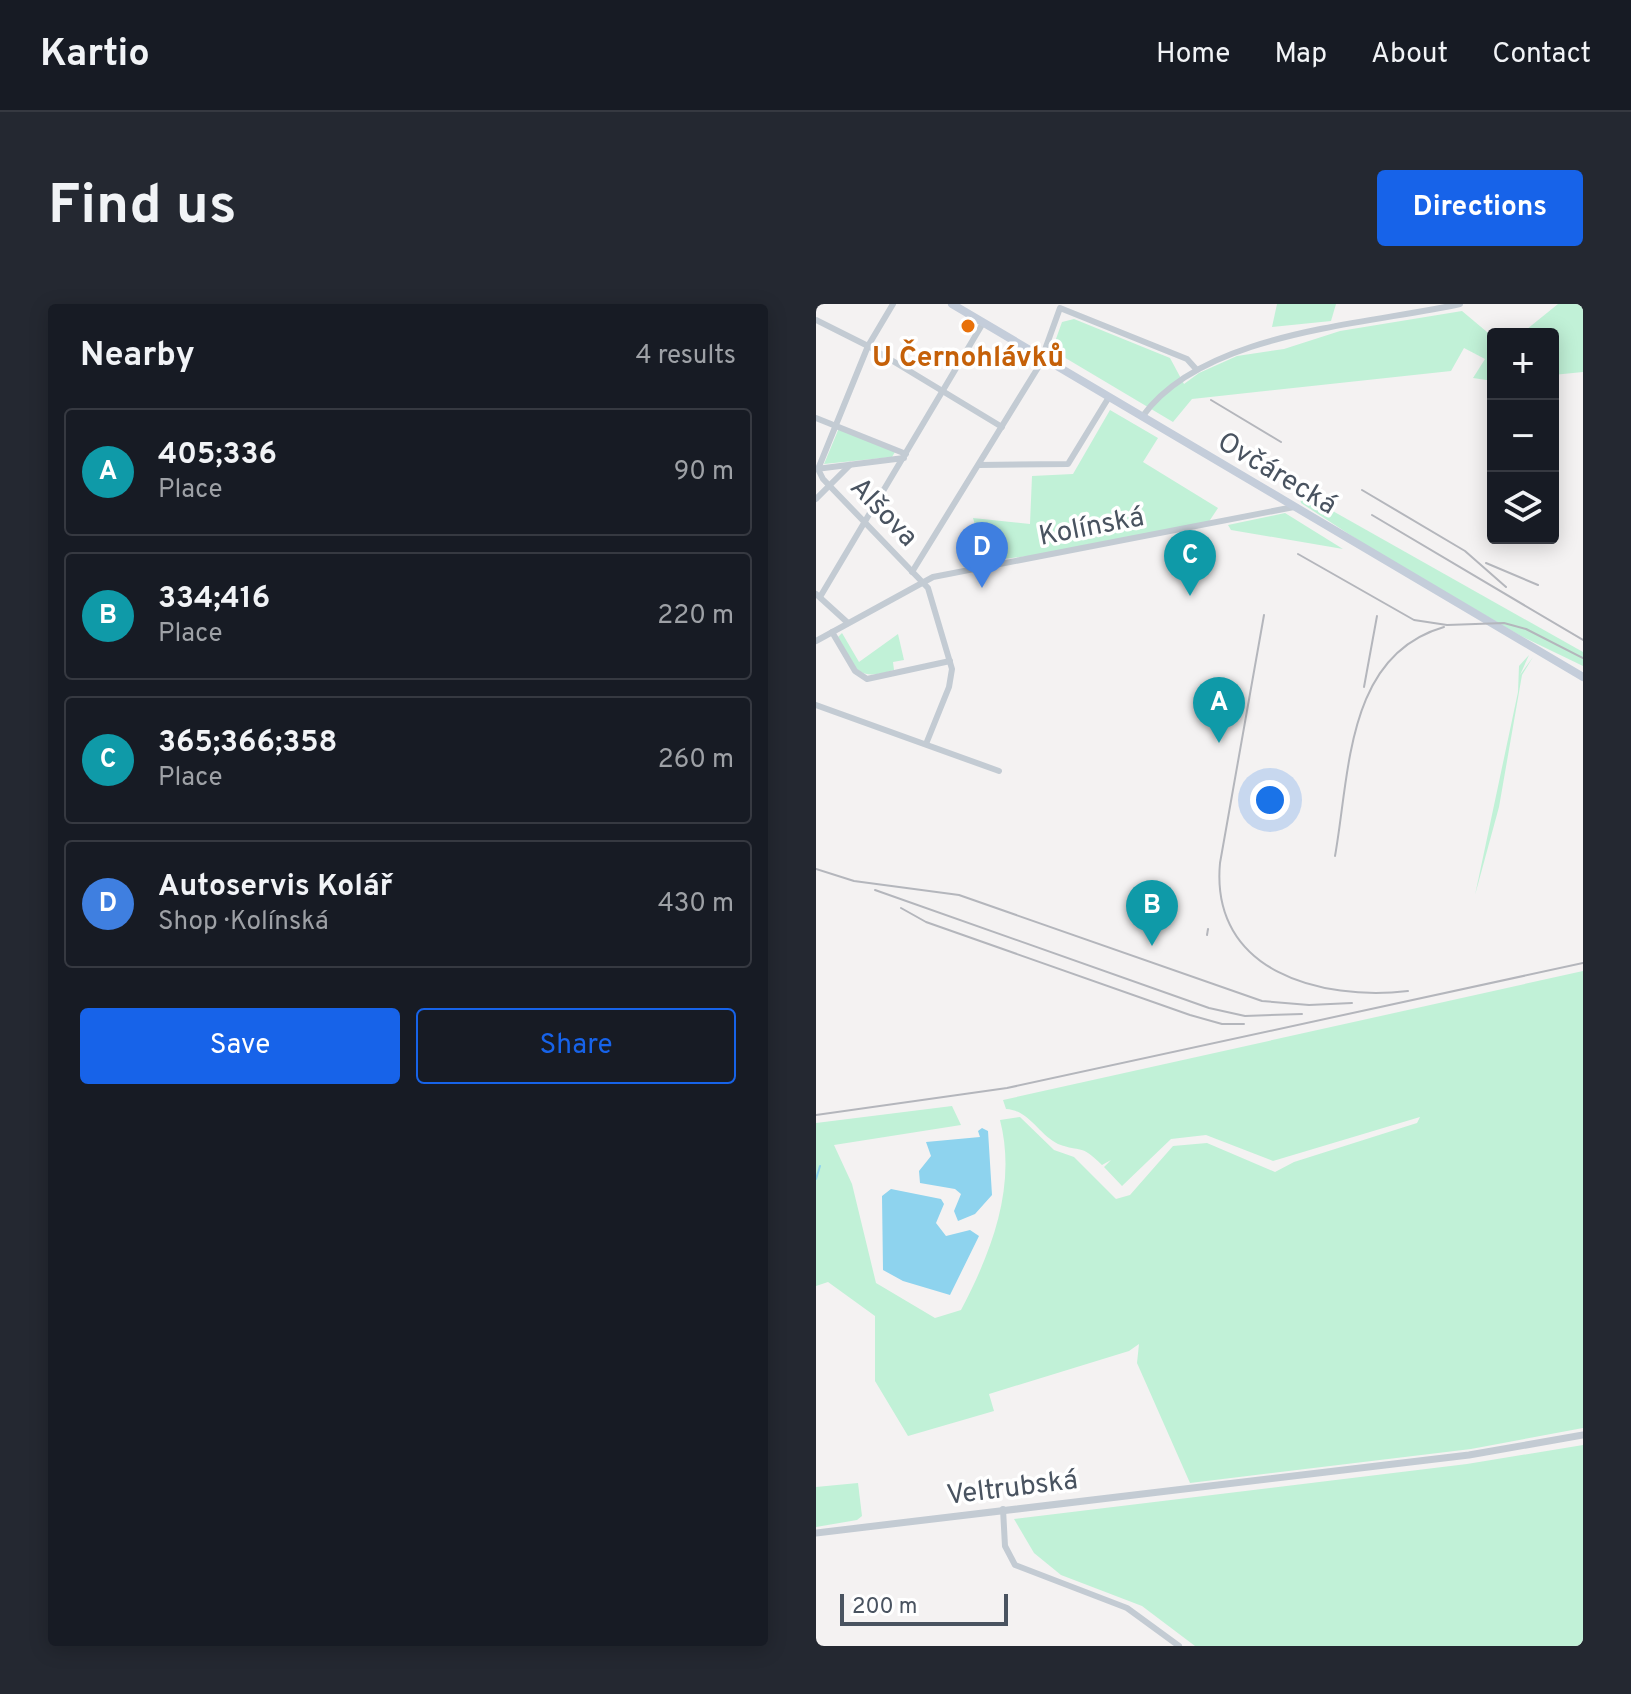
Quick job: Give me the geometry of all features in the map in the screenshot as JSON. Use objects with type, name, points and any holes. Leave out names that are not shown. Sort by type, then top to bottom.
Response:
[{"type":"main road","name":"Ovčárecká","points":[[952,304],[1583,677]]},
{"type":"street","points":[[817,469],[868,346],[893,304]]},
{"type":"street","points":[[1142,417],[1162,393],[1196,369],[1250,346],[1460,304]]},
{"type":"street","points":[[912,572],[1042,358],[1060,308],[1187,359],[1196,369]]},
{"type":"street","points":[[816,320],[868,346],[1002,427]]},
{"type":"street","points":[[848,623],[818,596],[865,524],[983,323]]},
{"type":"street","points":[[979,465],[1068,464],[1109,397]]},
{"type":"street","points":[[816,418],[905,456]]},
{"type":"street","points":[[817,469],[905,456]]},
{"type":"street","points":[[816,499],[850,465]]},
{"type":"street","name":"Alšova","points":[[817,469],[865,524],[923,581]]},
{"type":"street","points":[[816,485],[823,479]]},
{"type":"street","name":"Kolínská","points":[[816,641],[923,581],[1294,507]]},
{"type":"street","points":[[923,581],[950,661],[949,687],[926,744]]},
{"type":"street","points":[[832,632],[856,673],[867,679],[950,661]]},
{"type":"street","points":[[816,705],[999,771]]},
{"type":"street","name":"Veltrubská","points":[[816,1533],[1437,1458],[1583,1435]]},
{"type":"street","points":[[1003,1509],[1007,1554],[1015,1565],[1127,1608],[1179,1646]]},
{"type":"green space","points":[[1277,304],[1336,304],[1331,321],[1272,327]]},
{"type":"green space","points":[[1558,304],[1583,304],[1583,372],[1559,374],[1559,328],[1528,328]]},
{"type":"green space","points":[[1462,311],[1487,332],[1487,380],[1473,378],[1485,359],[1464,348],[1451,371],[1192,399],[1173,422],[1052,350],[1062,322],[1074,319],[1170,358],[1184,384],[1199,373],[1237,356],[1284,349],[1340,331]]},
{"type":"green space","points":[[1110,410],[1158,438],[1143,462],[1218,508],[1208,523],[1038,555],[985,561],[973,518],[1030,524],[1032,476],[1073,474]]},
{"type":"green space","points":[[839,428],[895,452],[892,457],[824,464]]},
{"type":"green space","points":[[1299,492],[1583,652],[1583,666],[1521,636],[1378,553],[1301,503]]},
{"type":"green space","points":[[1285,513],[1343,549],[1231,530],[1228,525]]},
{"type":"green space","points":[[842,633],[859,662],[898,634],[904,660],[893,662],[894,670],[864,673],[853,665],[838,637]]},
{"type":"green space","points":[[1529,655],[1520,675],[1533,657],[1522,675],[1499,807],[1475,895],[1518,692],[1519,666]]},
{"type":"green space","points":[[1583,971],[1583,1428],[1471,1449],[1190,1483],[1137,1363],[1139,1344],[1129,1351],[989,1394],[994,1411],[908,1436],[875,1381],[875,1316],[828,1282],[816,1286],[816,1123],[952,1106],[961,1125],[834,1145],[852,1184],[876,1283],[935,1318],[961,1310],[991,1241],[1003,1194],[1005,1169],[1000,1120],[1020,1117],[1054,1150],[1074,1157],[1116,1199],[1130,1195],[1173,1146],[1207,1143],[1275,1172],[1294,1162],[1417,1123],[1420,1117],[1273,1161],[1206,1135],[1171,1139],[1122,1186],[1104,1167],[1111,1160],[1102,1165],[1085,1151],[1058,1144],[1028,1118],[1006,1109],[1003,1100]]},
{"type":"green space","points":[[1583,1445],[1583,1646],[1195,1646],[1142,1606],[1061,1575],[1034,1553],[1014,1519],[1467,1464]]},
{"type":"green space","points":[[858,1483],[862,1516],[857,1520],[816,1527],[816,1487]]},
{"type":"water","points":[[982,1128],[988,1131],[992,1195],[975,1214],[958,1221],[954,1211],[961,1194],[955,1189],[920,1183],[919,1171],[931,1156],[926,1142],[980,1137],[978,1131]]},
{"type":"water","points":[[891,1189],[941,1199],[944,1204],[936,1223],[946,1236],[970,1230],[979,1236],[950,1295],[903,1281],[883,1270],[882,1196]]},
{"type":"waterway","points":[[816,1179],[820,1166]]},
{"type":"railway","points":[[1211,400],[1281,442]]},
{"type":"railway","points":[[1362,490],[1465,551],[1506,587]]},
{"type":"railway","points":[[1372,515],[1583,640]]},
{"type":"railway","points":[[1298,554],[1414,620],[1447,625],[1504,623],[1526,629],[1583,658]]},
{"type":"railway","points":[[1486,563],[1538,585]]},
{"type":"railway","points":[[1264,615],[1220,863],[1222,900],[1233,930],[1252,954],[1278,972],[1308,984],[1341,991],[1408,991]]},
{"type":"railway","points":[[1364,687],[1377,616]]},
{"type":"railway","points":[[1335,856],[1350,754],[1358,720],[1370,690],[1388,663],[1412,641],[1444,627]]},
{"type":"railway","points":[[816,869],[854,881],[959,895],[1262,1001],[1309,1005],[1352,1003]]},
{"type":"railway","points":[[875,890],[1209,1008],[1245,1016],[1302,1014]]},
{"type":"railway","points":[[901,908],[926,922],[1190,1015],[1222,1024],[1244,1024]]},
{"type":"railway","points":[[1207,935],[1208,929]]},
{"type":"railway","points":[[816,1115],[1007,1088],[1583,963]]},
{"type":"place","name":"U Černohlávků","points":[[968,326]]},
{"type":"place","name":"Autoservis Kolář","points":[[982,588]]},
{"type":"place","name":"365;366;358","points":[[1190,596]]},
{"type":"place","name":"405;336","points":[[1219,743]]},
{"type":"place","name":"334;416","points":[[1152,946]]}]
